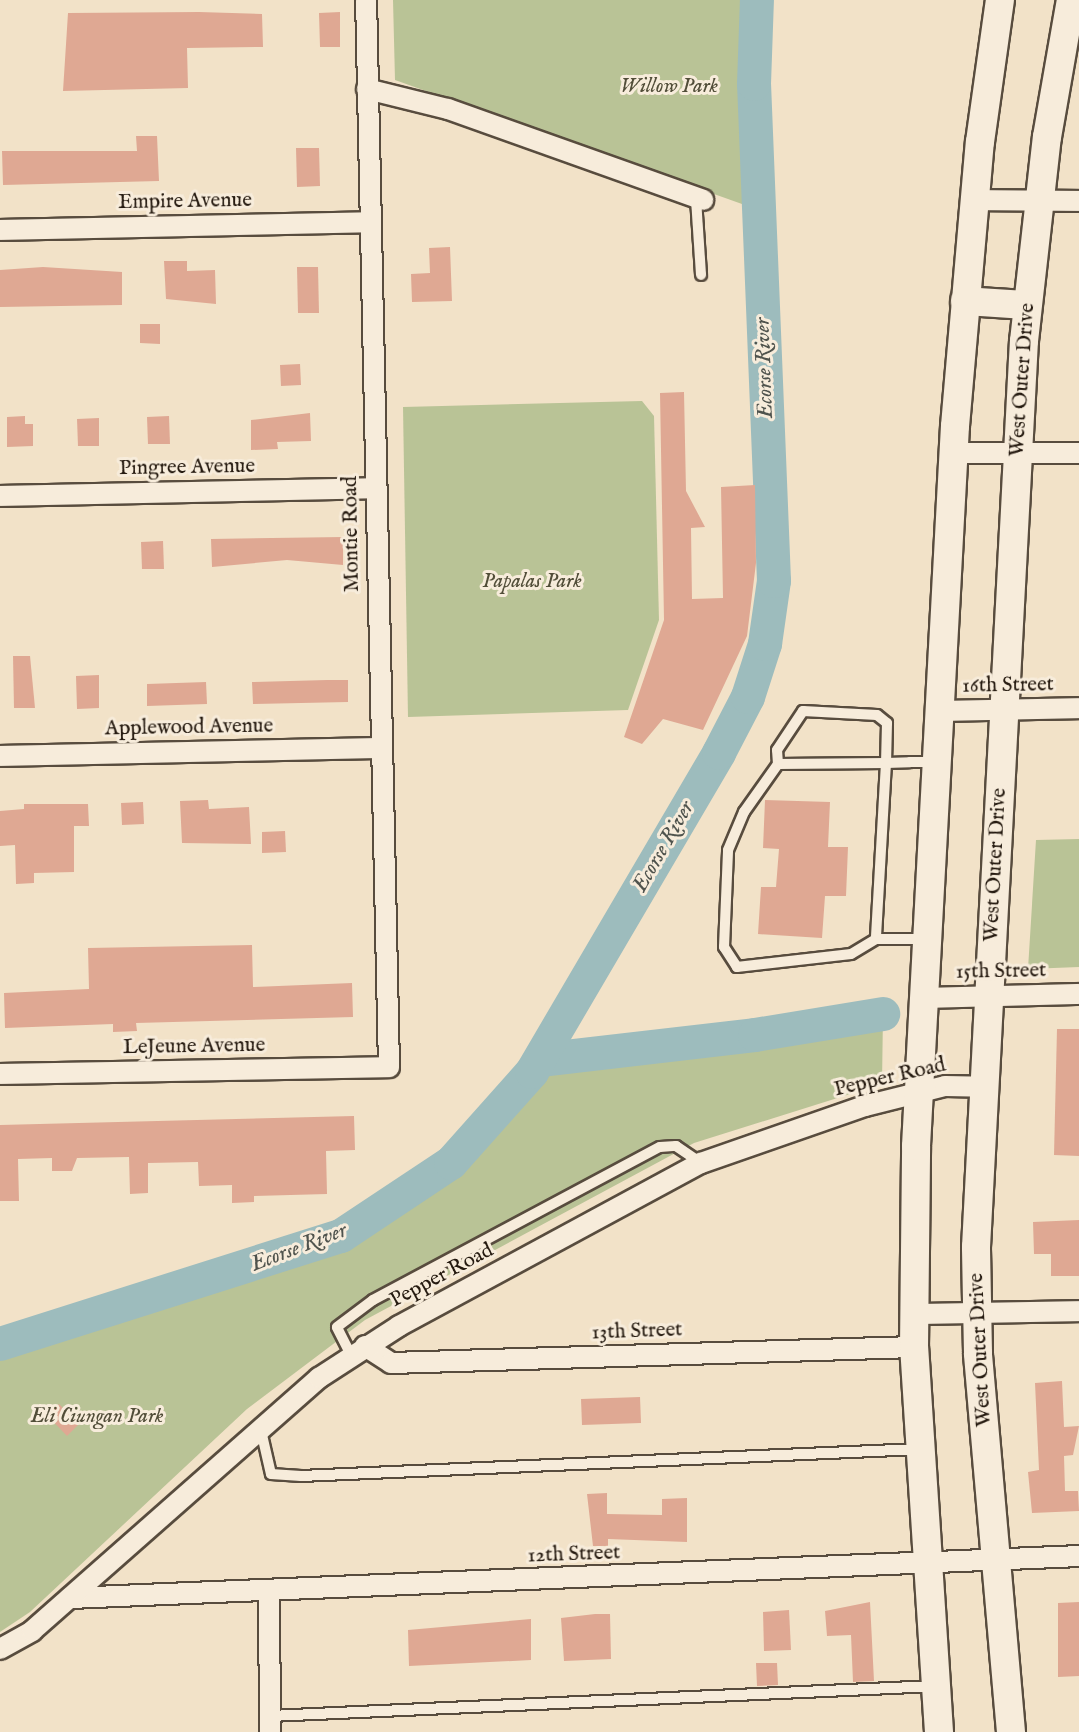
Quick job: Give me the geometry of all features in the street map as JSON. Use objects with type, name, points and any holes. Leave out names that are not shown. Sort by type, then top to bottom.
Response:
[{"type":"main road","points":[[939,1732],[925,1566],[915,1347],[919,1092],[935,762],[964,301],[974,200],[1000,0]]},
{"type":"main road","name":"West Outer Drive","points":[[1011,1732],[995,1558],[977,1313],[984,1087],[1017,454],[1027,305],[1040,202],[1071,0]]},
{"type":"main road","points":[[964,301],[1027,305]]},
{"type":"street","name":"Montie Road","points":[[366,0],[380,748],[389,1067]]},
{"type":"street","points":[[367,88],[448,109],[700,200]]},
{"type":"street","points":[[974,200],[1079,201]]},
{"type":"street","name":"Empire Avenue","points":[[0,230],[371,222]]},
{"type":"street","points":[[953,453],[1079,453]]},
{"type":"street","name":"Pingree Avenue","points":[[0,496],[375,488]]},
{"type":"street","name":"16th Street","points":[[938,711],[1079,708]]},
{"type":"street","name":"Applewood Avenue","points":[[0,756],[380,748]]},
{"type":"street","name":"15th Street","points":[[924,998],[1079,994]]},
{"type":"street","name":"LeJeune Avenue","points":[[0,1074],[389,1067]]},
{"type":"street","name":"Pepper Road","points":[[0,1649],[70,1598],[260,1426],[358,1351],[701,1163],[919,1092],[984,1087]]},
{"type":"street","points":[[915,1314],[1079,1311]]},
{"type":"street","name":"13th Street","points":[[358,1351],[392,1363],[915,1347]]},
{"type":"street","name":"12th Street","points":[[70,1598],[925,1566],[995,1558],[1079,1556]]},
{"type":"street","points":[[268,1591],[270,1724]]},
{"type":"lane","points":[[700,200],[701,275]]},
{"type":"lane","points":[[876,939],[887,729],[877,716],[803,711],[777,750],[778,764],[744,812],[728,850],[728,957],[737,967],[859,952],[876,939],[927,939]]},
{"type":"lane","points":[[778,764],[935,762]]},
{"type":"lane","points":[[358,1351],[337,1327],[373,1300],[660,1147],[676,1146],[701,1163]]},
{"type":"lane","points":[[260,1426],[271,1474],[301,1476],[920,1449]]},
{"type":"lane","points":[[270,1724],[935,1686]]},
{"type":"green space","name":"Willow Park","points":[[393,0],[755,0],[756,209],[395,80]]},
{"type":"green space","name":"Papalas Park","points":[[642,401],[654,416],[659,620],[628,710],[408,717],[403,407]]},
{"type":"green space","points":[[1079,839],[1079,967],[1028,969],[1036,840]]},
{"type":"green space","name":"Eli Ciungan Park","points":[[883,1014],[882,1084],[694,1143],[365,1320],[247,1409],[30,1612],[0,1632],[0,1344],[341,1236],[451,1163],[495,1120],[540,1060],[755,1035]]},
{"type":"building","points":[[340,12],[340,47],[320,47],[319,13]]},
{"type":"building","points":[[68,13],[262,14],[263,47],[187,48],[188,88],[63,91]]},
{"type":"building","points":[[136,136],[157,136],[159,181],[3,185],[2,151],[137,151]]},
{"type":"building","points":[[296,148],[319,148],[320,186],[297,187]]},
{"type":"building","points":[[450,247],[452,301],[412,302],[411,274],[430,273],[429,248]]},
{"type":"building","points":[[164,261],[187,261],[187,271],[215,270],[216,304],[166,299]]},
{"type":"building","points":[[43,267],[122,272],[122,305],[0,307],[0,270]]},
{"type":"building","points":[[297,267],[318,267],[319,313],[298,313]]},
{"type":"building","points":[[140,324],[160,324],[160,344],[140,343]]},
{"type":"building","points":[[300,364],[301,385],[281,386],[280,365]]},
{"type":"building","points":[[684,392],[686,491],[705,527],[691,528],[692,599],[723,598],[721,487],[755,485],[756,563],[747,636],[703,730],[663,719],[642,744],[624,737],[664,620],[660,393]]},
{"type":"building","points":[[310,413],[311,441],[277,442],[278,449],[251,450],[251,420]]},
{"type":"building","points":[[25,416],[25,424],[33,424],[33,446],[7,447],[7,417]]},
{"type":"building","points":[[169,416],[170,444],[148,444],[147,417]]},
{"type":"building","points":[[99,418],[99,446],[78,446],[77,419]]},
{"type":"building","points":[[343,537],[343,565],[287,560],[212,567],[211,539]]},
{"type":"building","points":[[163,541],[164,569],[142,569],[141,542]]},
{"type":"building","points":[[13,656],[30,656],[35,708],[14,708]]},
{"type":"building","points":[[99,675],[99,708],[77,709],[76,676]]},
{"type":"building","points":[[348,680],[348,702],[253,704],[252,682]]},
{"type":"building","points":[[206,682],[207,704],[147,706],[147,684]]},
{"type":"building","points":[[208,800],[209,809],[249,807],[251,844],[182,843],[180,801]]},
{"type":"building","points":[[765,800],[830,802],[828,847],[848,847],[846,896],[825,896],[822,938],[758,934],[761,887],[776,887],[779,849],[763,848]]},
{"type":"building","points":[[143,802],[144,824],[122,825],[121,803]]},
{"type":"building","points":[[24,804],[88,804],[89,826],[74,826],[74,872],[34,873],[34,883],[16,884],[15,845],[0,846],[0,811],[24,809]]},
{"type":"building","points":[[285,831],[286,852],[262,853],[262,832]]},
{"type":"building","points":[[252,945],[253,987],[352,983],[353,1017],[136,1023],[137,1031],[113,1032],[113,1024],[5,1028],[4,993],[89,989],[88,948]]},
{"type":"building","points":[[1057,1029],[1079,1029],[1079,1156],[1054,1155]]},
{"type":"building","points":[[354,1116],[355,1150],[326,1151],[327,1194],[254,1196],[254,1202],[232,1203],[232,1185],[199,1186],[198,1162],[148,1163],[148,1193],[130,1194],[129,1157],[77,1158],[72,1171],[52,1171],[52,1158],[18,1159],[19,1201],[0,1201],[0,1125]]},
{"type":"building","points":[[1079,1220],[1079,1276],[1051,1276],[1051,1254],[1034,1254],[1033,1222]]},
{"type":"building","points":[[1062,1381],[1064,1427],[1079,1426],[1073,1455],[1064,1456],[1065,1491],[1078,1491],[1079,1511],[1032,1513],[1028,1472],[1039,1470],[1035,1383]]},
{"type":"building","points":[[640,1397],[641,1423],[582,1425],[581,1399]]},
{"type":"building","points":[[59,1404],[79,1424],[67,1436],[47,1415]]},
{"type":"building","points":[[607,1493],[607,1514],[662,1515],[662,1499],[687,1498],[687,1542],[608,1539],[608,1546],[593,1546],[587,1494]]},
{"type":"building","points":[[870,1602],[874,1681],[853,1682],[851,1635],[827,1636],[825,1611]]},
{"type":"building","points":[[1079,1602],[1079,1676],[1058,1677],[1058,1603]]},
{"type":"building","points":[[789,1610],[791,1650],[764,1651],[763,1612]]},
{"type":"building","points":[[610,1614],[611,1659],[564,1661],[561,1618]]},
{"type":"building","points":[[531,1619],[531,1660],[409,1666],[408,1630]]},
{"type":"building","points":[[756,1663],[777,1663],[778,1685],[757,1686]]},
{"type":"waterway","name":"Ecorse River","points":[[0,1344],[341,1236],[451,1163],[532,1072],[719,753],[748,697],[765,644],[774,581],[754,84],[757,0]]},
{"type":"waterway","points":[[540,1060],[755,1035],[883,1014]]}]
